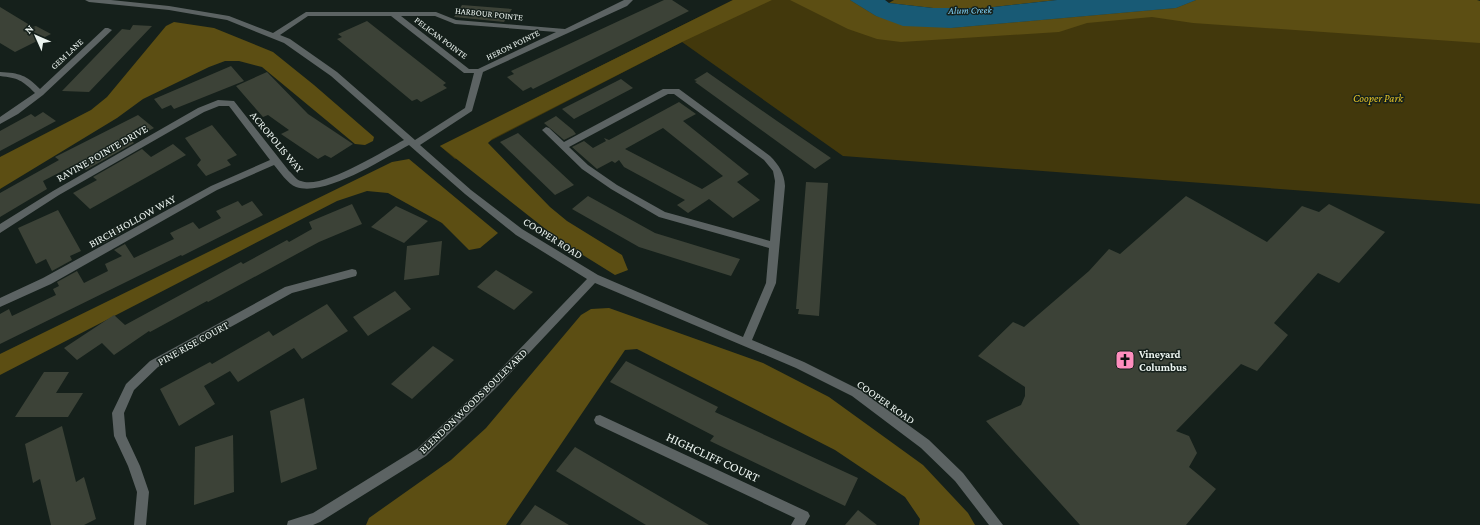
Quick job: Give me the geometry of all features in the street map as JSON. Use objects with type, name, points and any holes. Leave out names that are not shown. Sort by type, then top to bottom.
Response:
[{"type":"street","name":"COOPER ROAD","points":[[89,0],[205,13],[228,18],[287,42],[334,74],[468,192],[519,232],[594,278],[800,365],[856,393],[929,448],[959,477],[997,525]]},
{"type":"street","name":"HERON POINTE","points":[[412,143],[469,109],[479,71],[624,4],[629,0]]},
{"type":"street","name":"HARBOUR POINTE","points":[[274,36],[306,14],[436,14],[455,22],[566,30]]},
{"type":"street","name":"PELICAN POINTE","points":[[393,14],[467,71],[479,71]]},
{"type":"street","name":"GEM LANE","points":[[0,120],[16,112],[40,93],[108,30]]},
{"type":"street","points":[[0,74],[15,75],[24,78],[40,93]]},
{"type":"street","points":[[564,146],[666,91],[676,91],[767,158],[779,171],[780,186],[771,283],[746,342]]},
{"type":"street","name":"ACROPOLIS WAY","points":[[218,103],[231,103],[276,161],[296,183],[308,187],[324,184],[339,178],[412,143]]},
{"type":"street","name":"RAVINE POINTE DRIVE","points":[[0,229],[56,193],[201,110],[218,103]]},
{"type":"street","points":[[546,130],[584,167],[608,183],[662,214],[774,246]]},
{"type":"street","name":"BIRCH HOLLOW WAY","points":[[0,303],[54,278],[214,188],[276,161]]},
{"type":"street","name":"PINE RISE COURT","points":[[140,525],[144,492],[120,436],[118,413],[130,387],[154,364],[289,290],[352,273]]},
{"type":"street","name":"BLENDON WOODS BOULEVARD","points":[[293,525],[317,522],[422,452],[495,382],[594,278]]},
{"type":"street","name":"HIGHCLIFF COURT","points":[[600,420],[804,516],[797,525]]},
{"type":"green space","name":"Cooper Park","points":[[733,0],[866,0],[907,20],[1119,0],[1480,1],[1480,204],[843,156],[682,42],[455,159],[440,146]]},
{"type":"shaded area","points":[[733,0],[772,0],[682,42],[492,139],[488,143],[550,207],[567,221],[622,255],[628,270],[615,275],[562,242],[440,146]]},
{"type":"shaded area","points":[[790,0],[850,0],[876,16],[951,28],[1176,8],[1196,0],[1477,0],[1480,1],[1480,43],[1193,23],[1152,17],[1087,23],[1059,32],[901,42],[877,39],[848,29]]},
{"type":"shaded area","points":[[894,0],[1057,0],[985,8],[933,8],[889,3]]},
{"type":"shaded area","points":[[174,22],[214,28],[273,52],[374,137],[373,141],[365,145],[355,144],[262,67],[239,61],[225,61],[209,67],[143,99],[117,118],[0,189],[0,157],[91,110],[107,97],[166,26]]},
{"type":"shaded area","points":[[409,159],[498,233],[480,248],[469,250],[442,223],[388,193],[367,191],[337,201],[0,375],[0,354],[392,162]]},
{"type":"shaded area","points":[[609,308],[763,363],[829,397],[923,465],[968,513],[975,525],[919,525],[920,519],[905,497],[835,450],[637,349],[625,350],[506,525],[366,525],[369,518],[451,460],[486,428],[581,315],[591,309]]},
{"type":"water","name":"Alum Creek","points":[[850,0],[885,0],[889,3],[933,8],[985,8],[1057,0],[1196,0],[1176,8],[951,28],[903,26],[876,16]]},
{"type":"building","points":[[664,0],[672,0],[689,11],[533,89],[531,87],[523,91],[507,77],[514,74],[511,71]]},
{"type":"building","points":[[462,5],[512,9],[504,22],[454,17]]},
{"type":"building","points":[[0,7],[33,27],[36,26],[51,34],[15,52],[0,43]]},
{"type":"building","points":[[367,21],[446,83],[443,85],[447,88],[421,102],[417,99],[412,101],[337,39],[342,37],[338,34]]},
{"type":"building","points":[[133,25],[152,26],[89,92],[62,91],[122,29],[130,30]]},
{"type":"building","points":[[231,66],[244,81],[174,109],[171,105],[162,109],[154,99]]},
{"type":"building","points":[[267,72],[308,114],[353,144],[331,158],[325,155],[318,159],[281,134],[289,130],[268,115],[263,117],[236,86]]},
{"type":"building","points":[[707,72],[831,158],[815,169],[695,82],[697,81],[694,80]]},
{"type":"building","points":[[621,79],[633,88],[574,119],[562,109]]},
{"type":"building","points":[[679,102],[696,114],[683,121],[749,174],[737,182],[760,200],[733,218],[709,199],[688,213],[677,205],[685,200],[624,167],[619,160],[615,163],[612,161],[597,169],[572,147],[584,141],[593,148],[606,141],[604,138],[609,140]],"holes":[[[663,128],[723,176],[702,189],[625,149]]]},
{"type":"building","points":[[43,112],[56,121],[0,151],[0,131],[31,114],[35,117]]},
{"type":"building","points":[[138,115],[154,128],[131,140],[134,143],[86,170],[78,163],[43,181],[47,189],[0,217],[0,193],[59,160],[55,157]]},
{"type":"building","points":[[556,116],[576,134],[564,140],[544,123]]},
{"type":"building","points":[[212,125],[237,155],[227,160],[231,165],[206,176],[197,165],[201,160],[185,138]]},
{"type":"building","points":[[518,133],[574,185],[555,195],[500,142]]},
{"type":"building","points":[[173,144],[186,155],[90,209],[73,193],[97,180],[93,177],[142,149],[151,157]]},
{"type":"building","points":[[806,182],[828,183],[819,316],[798,314],[799,309],[796,309]]},
{"type":"building","points":[[588,196],[655,233],[740,259],[731,276],[639,247],[572,209]]},
{"type":"building","name":"Vineyard Columbus","points":[[1186,196],[1267,242],[1302,206],[1319,212],[1329,204],[1385,232],[1339,283],[1318,273],[1274,323],[1288,335],[1257,371],[1241,364],[1176,431],[1189,436],[1197,453],[1189,467],[1216,489],[1186,525],[1080,525],[986,421],[1021,405],[1025,396],[1025,387],[978,356],[1013,322],[1024,327],[1089,271],[1109,249],[1120,254]]},
{"type":"building","points":[[238,201],[242,206],[252,201],[263,215],[0,344],[0,314],[9,309],[12,316],[56,295],[53,289],[59,286],[57,282],[77,271],[84,283],[108,271],[105,264],[122,256],[114,250],[125,244],[134,258],[174,239],[170,233],[193,222],[199,229],[221,218],[216,211]]},
{"type":"building","points":[[352,204],[362,224],[319,242],[208,302],[207,301],[150,332],[149,331],[114,355],[102,343],[77,360],[64,348],[114,315],[125,325],[241,262],[243,264],[287,240],[289,242],[312,229],[309,222]]},
{"type":"building","points":[[396,206],[428,221],[404,243],[371,227]]},
{"type":"building","points":[[58,210],[81,251],[70,256],[72,260],[52,271],[46,259],[36,264],[18,228]]},
{"type":"building","points":[[115,227],[120,234],[104,243],[97,239]]},
{"type":"building","points":[[442,241],[439,275],[404,280],[407,246]]},
{"type":"building","points":[[496,270],[533,292],[514,310],[477,287]]},
{"type":"building","points":[[395,291],[411,309],[368,336],[353,317]]},
{"type":"building","points":[[327,304],[348,331],[302,359],[294,348],[238,382],[230,371],[204,386],[215,404],[179,426],[160,389],[210,362],[212,364],[269,331],[273,336]]},
{"type":"building","points":[[433,346],[454,360],[412,399],[391,384]]},
{"type":"building","points":[[626,361],[718,407],[715,412],[858,478],[845,506],[710,441],[714,436],[610,382]]},
{"type":"building","points":[[44,372],[69,372],[56,393],[83,393],[68,417],[15,417]]},
{"type":"building","points":[[304,398],[317,469],[281,483],[270,411]]},
{"type":"building","points":[[62,426],[76,482],[84,477],[96,519],[84,525],[51,525],[40,479],[33,483],[25,444]]},
{"type":"building","points":[[233,435],[234,492],[194,505],[195,447]]},
{"type":"building","points":[[575,447],[709,525],[646,525],[556,471]]},
{"type":"building","points":[[535,505],[569,525],[520,525]]},
{"type":"building","points":[[858,510],[877,525],[845,525]]},
{"type":"place","name":"Vineyard Columbus","points":[[1125,360]]}]
